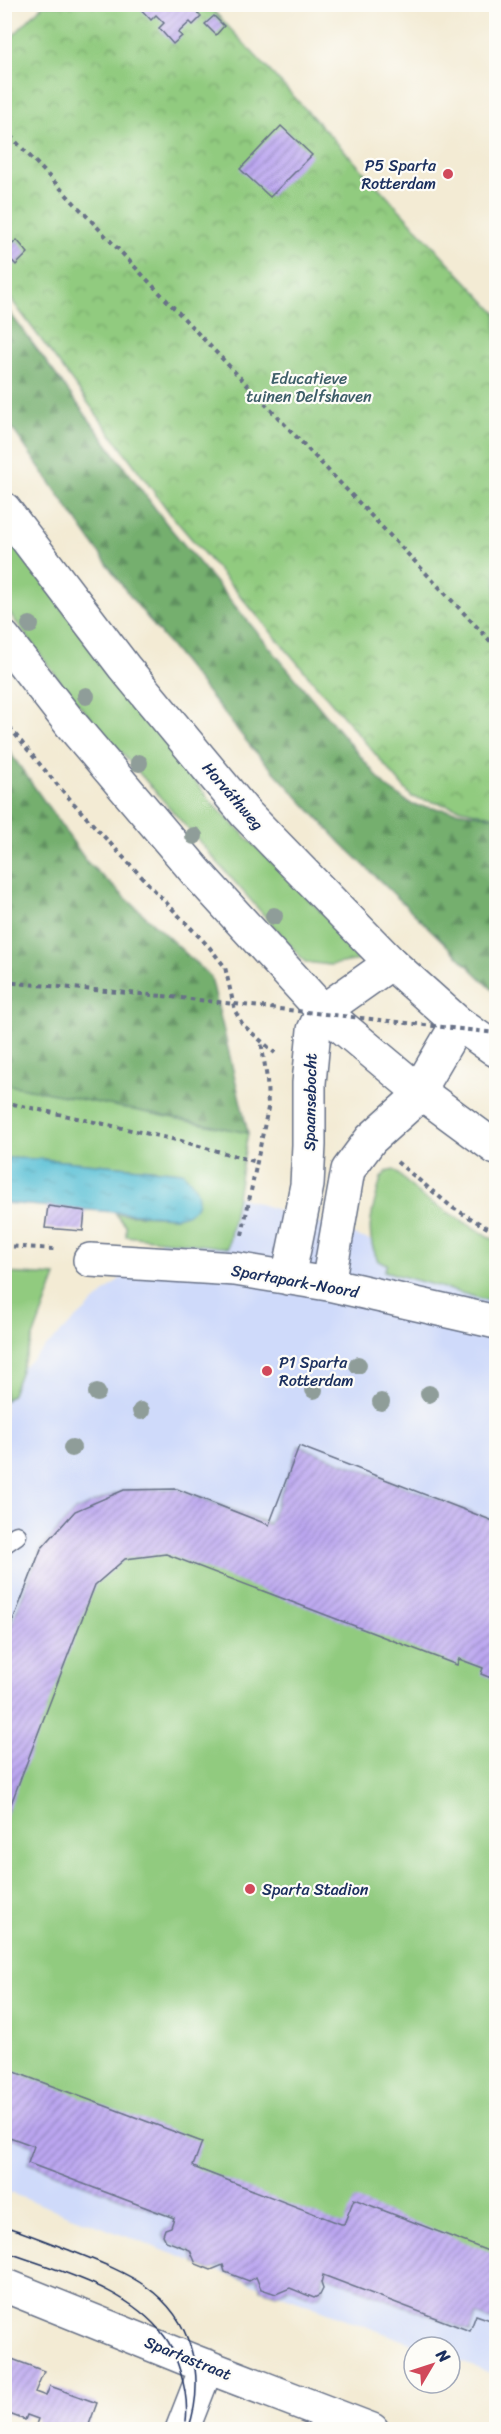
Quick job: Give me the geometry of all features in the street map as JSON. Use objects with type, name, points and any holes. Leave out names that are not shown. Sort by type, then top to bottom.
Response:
[{"type":"street","name":"Horváthweg","points":[[4,509],[124,667],[246,814],[391,963],[458,1023],[496,1050]]},
{"type":"street","points":[[4,638],[70,723],[197,873],[323,1011],[420,1092],[496,1148]]},
{"type":"street","points":[[323,1011],[391,963]]},
{"type":"street","name":"Spaansebocht","points":[[288,1278],[307,1185],[311,1040],[323,1011]]},
{"type":"street","points":[[328,1284],[348,1170],[371,1139],[420,1092],[458,1023]]},
{"type":"street","name":"Spartapark-Noord","points":[[90,1260],[235,1269],[328,1284],[496,1322]]},
{"type":"street","name":"Spartastraat","points":[[4,2285],[372,2430]]},
{"type":"street","points":[[182,2430],[207,2366]]},
{"type":"path","points":[[4,129],[496,647]]},
{"type":"path","points":[[4,720],[38,763],[108,841],[210,948],[225,967],[235,1011],[243,1025],[261,1041],[267,1079],[268,1108],[235,1269]]},
{"type":"path","points":[[4,982],[163,996],[496,1033]]},
{"type":"path","points":[[4,1102],[181,1141],[257,1162]]},
{"type":"path","points":[[4,1246],[56,1249],[90,1260]]},
{"type":"shaded area","name":"Sparta Stadion","points":[[220,1191],[496,1282],[496,2375],[462,2362],[462,2335],[402,2335],[402,2340],[5,2191],[5,1384],[205,1201]]},
{"type":"green space","name":"Educatieve tuinen Delfshaven","points":[[43,5],[208,5],[496,313],[496,817],[412,797],[172,516],[5,291],[5,44]]},
{"type":"green space","points":[[4,305],[166,523],[386,787],[413,805],[496,817],[496,993],[341,843],[252,748],[126,591],[5,418]]},
{"type":"green space","points":[[4,522],[67,615],[212,803],[350,940],[366,959],[330,965],[305,962],[68,692],[5,607]]},
{"type":"green space","points":[[4,744],[87,862],[211,977],[248,1133],[5,1084]]},
{"type":"green space","points":[[5,1084],[248,1133],[228,1248],[126,1236],[126,1226],[116,1214],[175,1217],[182,1172],[41,1159],[5,1158]]},
{"type":"green space","points":[[394,1170],[422,1197],[496,1241],[496,1303],[384,1271],[387,1264],[378,1261],[373,1250],[370,1229],[381,1178],[386,1172]]},
{"type":"green space","points":[[5,1273],[56,1276],[12,1394],[5,1401]]},
{"type":"green space","name":"Sparta Stadion","points":[[299,1446],[496,1522],[496,2322],[476,2315],[470,2331],[324,2275],[321,2283],[323,2289],[320,2295],[314,2298],[290,2288],[276,2294],[261,2289],[256,2277],[249,2281],[225,2272],[223,2265],[211,2270],[196,2264],[190,2250],[166,2241],[163,2235],[165,2229],[171,2227],[174,2218],[28,2163],[34,2146],[5,2135],[4,1644],[41,1549],[75,1511],[124,1490],[177,1489],[269,1524]]},
{"type":"water","points":[[4,1158],[41,1159],[182,1172],[194,1186],[198,1199],[197,1205],[185,1214],[175,1217],[5,1203]]},
{"type":"building","points":[[136,4],[189,4],[201,17],[193,25],[190,22],[178,33],[182,36],[173,44],[159,28],[164,23],[156,15],[151,20]]},
{"type":"building","points":[[214,16],[224,26],[216,35],[205,24]]},
{"type":"building","points":[[281,126],[312,155],[270,197],[240,169]]},
{"type":"building","points":[[17,240],[28,253],[16,265],[4,252]]},
{"type":"building","points":[[48,1206],[85,1211],[83,1231],[45,1228]]},
{"type":"building","points":[[299,1446],[496,1522],[496,1680],[481,1674],[483,1668],[459,1659],[457,1665],[166,1554],[125,1559],[95,1585],[4,1822],[4,1644],[41,1549],[75,1511],[124,1490],[177,1489],[269,1525]]},
{"type":"building","points":[[4,2068],[202,2142],[193,2166],[196,2168],[341,2224],[344,2224],[354,2199],[496,2254],[496,2322],[476,2315],[470,2331],[323,2275],[321,2283],[323,2289],[320,2295],[314,2298],[290,2288],[276,2294],[261,2289],[256,2277],[249,2281],[225,2272],[223,2265],[211,2270],[196,2264],[190,2250],[166,2241],[163,2235],[165,2229],[171,2227],[174,2218],[28,2163],[34,2146],[4,2135]]},
{"type":"building","points":[[4,2356],[44,2371],[35,2392],[46,2396],[50,2386],[97,2403],[87,2430],[34,2430],[38,2419],[27,2415],[25,2420],[4,2412]]},
{"type":"tram line","points":[[4,2226],[89,2258],[126,2275],[144,2285],[172,2311],[183,2328],[191,2349],[195,2370],[194,2409],[188,2430]]},
{"type":"tram line","points":[[4,2251],[92,2283],[132,2305],[150,2320],[168,2341],[176,2358],[185,2389],[186,2421]]},
{"type":"place","name":"P5 Sparta Rotterdam","points":[[448,174]]},
{"type":"place","name":"P1 Sparta Rotterdam","points":[[267,1371]]},
{"type":"place","name":"Sparta Stadion","points":[[250,1889]]}]
